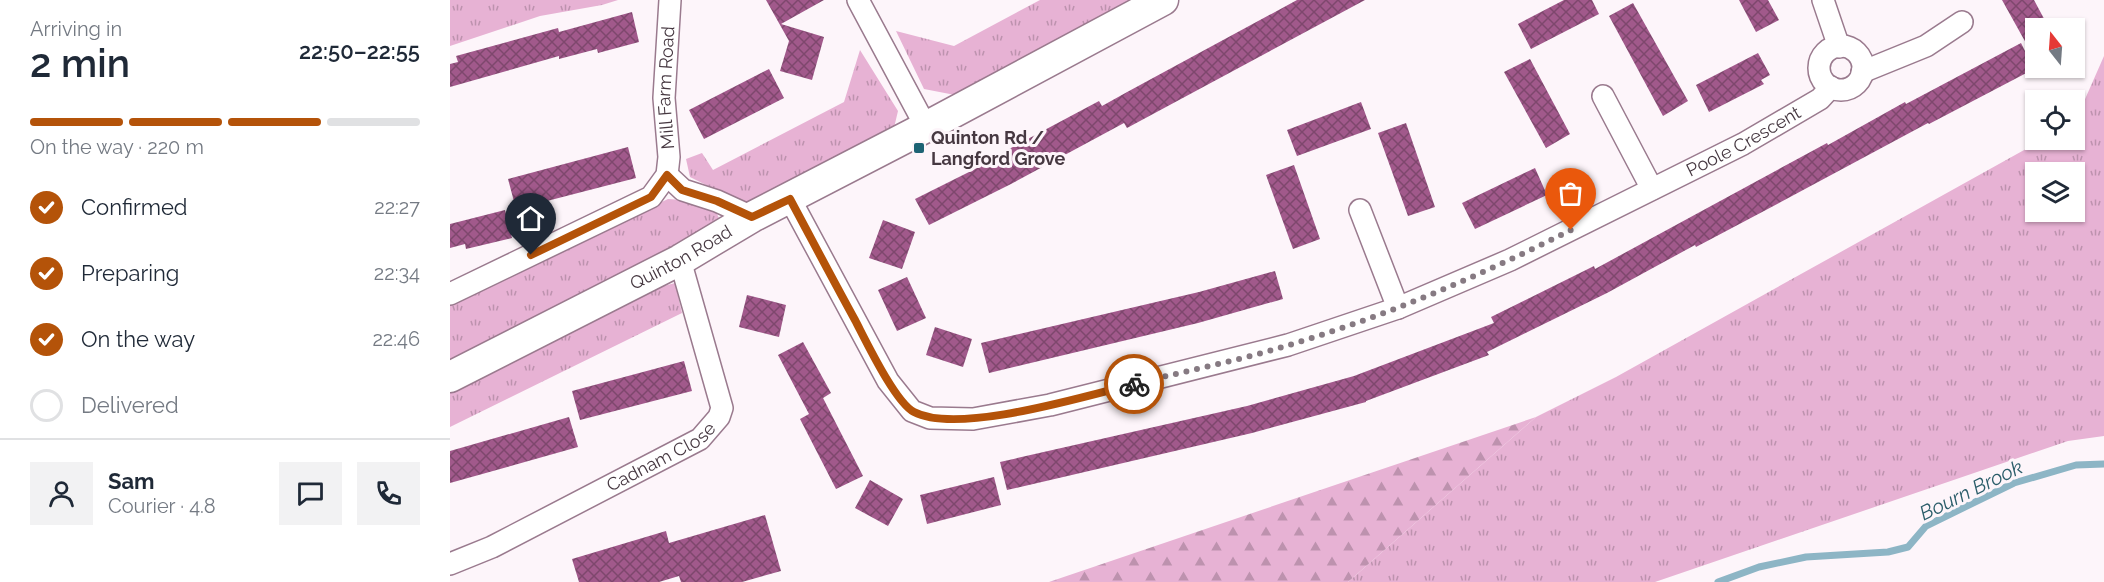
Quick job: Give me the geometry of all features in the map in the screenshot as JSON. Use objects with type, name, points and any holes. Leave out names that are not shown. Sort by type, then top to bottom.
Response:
[{"type":"street","name":"Mill Farm Road","points":[[450,294],[651,197],[667,175],[669,157],[664,98],[670,0]]},
{"type":"street","points":[[858,0],[926,127]]},
{"type":"street","name":"Quinton Road","points":[[450,377],[680,260],[752,217],[790,199],[1163,0]]},
{"type":"street","points":[[1823,0],[1839,47]]},
{"type":"street","points":[[1862,72],[1926,46],[1962,22]]},
{"type":"street","points":[[1839,47],[1846,47],[1854,51],[1862,64],[1862,72],[1860,78],[1850,88],[1837,90],[1821,78],[1819,64],[1826,52],[1839,47]]},
{"type":"street","name":"Poole Crescent","points":[[790,199],[888,381],[912,411],[930,417],[973,419],[1050,405],[1288,345],[1398,308],[1510,260],[1743,144],[1820,99],[1831,87]]},
{"type":"street","points":[[1603,96],[1652,189]]},
{"type":"street","name":"Mill Farm Road","points":[[667,175],[682,190],[717,201],[752,217]]},
{"type":"street","points":[[1360,210],[1398,308]]},
{"type":"street","name":"Cadnam Close","points":[[450,564],[492,547],[700,439],[719,417],[722,408],[680,260]]},
{"type":"green space","points":[[450,0],[618,0],[540,16],[450,46]]},
{"type":"green space","points":[[1040,0],[1133,0],[955,95],[924,89],[896,31],[954,46]]},
{"type":"green space","points":[[860,50],[898,111],[893,132],[751,205],[690,177],[686,159],[702,153],[713,170],[844,102]]},
{"type":"green space","points":[[2104,56],[2104,436],[2068,441],[1655,582],[1348,582],[1536,417],[1616,377],[2025,149],[2085,150],[2085,99]]},
{"type":"green space","points":[[668,199],[683,200],[715,210],[722,224],[450,362],[450,303]]},
{"type":"green space","points":[[675,283],[682,313],[450,427],[450,386],[653,289]]},
{"type":"green space","points":[[1536,417],[1348,582],[1049,582]]},
{"type":"building","points":[[766,0],[824,0],[781,24],[824,37],[812,80],[780,71],[789,41]]},
{"type":"building","points":[[1297,0],[1365,0],[1127,128],[1124,123],[929,225],[915,199],[997,158],[996,156],[1099,101],[1102,106]]},
{"type":"building","points":[[1564,0],[1592,0],[1599,14],[1531,49],[1518,24]]},
{"type":"building","points":[[1739,0],[1768,0],[1779,20],[1756,32]]},
{"type":"building","points":[[2002,0],[2034,0],[2044,18],[2025,18],[2025,41]]},
{"type":"building","points":[[1633,3],[1688,101],[1663,116],[1609,16]]},
{"type":"building","points":[[632,12],[639,42],[598,53],[597,49],[559,59],[559,56],[450,87],[450,64],[458,62],[456,56],[558,28],[559,32]]},
{"type":"building","points":[[2021,43],[2025,51],[2025,74],[1696,247],[1695,245],[1607,293],[1487,352],[1489,355],[1366,402],[1252,433],[1007,490],[1000,462],[1247,406],[1354,376],[1494,323],[1491,317],[1594,266],[1595,269],[1827,143],[1828,145],[1905,102],[1906,104]]},
{"type":"building","points":[[1758,53],[1770,75],[1761,80],[1764,84],[1709,112],[1696,85]]},
{"type":"building","points":[[1530,59],[1570,134],[1546,148],[1504,72]]},
{"type":"building","points":[[769,69],[784,98],[704,139],[689,110]]},
{"type":"building","points":[[1361,102],[1371,129],[1297,156],[1287,130]]},
{"type":"building","points":[[1406,123],[1435,207],[1408,216],[1378,133]]},
{"type":"building","points":[[628,147],[636,178],[516,209],[508,179]]},
{"type":"building","points":[[1294,165],[1320,239],[1293,249],[1266,175]]},
{"type":"building","points":[[1535,168],[1547,195],[1475,229],[1462,203]]},
{"type":"building","points":[[505,210],[512,238],[466,249],[465,244],[450,248],[450,224]]},
{"type":"building","points":[[883,220],[915,232],[902,269],[869,258]]},
{"type":"building","points":[[1275,271],[1283,299],[1198,323],[989,373],[981,343],[1199,292]]},
{"type":"building","points":[[907,277],[926,318],[897,331],[878,290]]},
{"type":"building","points":[[747,295],[786,305],[779,337],[739,327]]},
{"type":"building","points":[[935,327],[972,339],[963,367],[926,355]]},
{"type":"building","points":[[803,342],[831,393],[823,398],[863,476],[836,489],[800,419],[809,414],[778,355]]},
{"type":"building","points":[[684,361],[692,391],[580,420],[572,391]]},
{"type":"building","points":[[569,417],[578,447],[450,483],[450,451]]},
{"type":"building","points":[[994,477],[1001,505],[927,524],[920,495]]},
{"type":"building","points":[[870,480],[903,499],[888,526],[855,508]]},
{"type":"building","points":[[765,515],[781,571],[742,582],[681,582],[679,576],[659,582],[579,582],[572,559],[666,531],[669,543]]},
{"type":"waterway","name":"Bourn Brook","points":[[1718,582],[1759,567],[1806,557],[1888,552],[1908,547],[1926,526],[2014,483],[2076,465],[2104,464]]},
{"type":"way so far","points":[[1134,384],[1288,345],[1398,308],[1510,260],[1571,230]]},
{"type":"place","name":"Quinton Rd / Langford Grove","points":[[919,148]]},
{"type":"route","points":[[531,255],[651,197],[667,175],[682,190],[717,201],[752,217],[790,199],[888,381],[912,411],[930,417],[973,419],[1050,405],[1134,384]]}]
